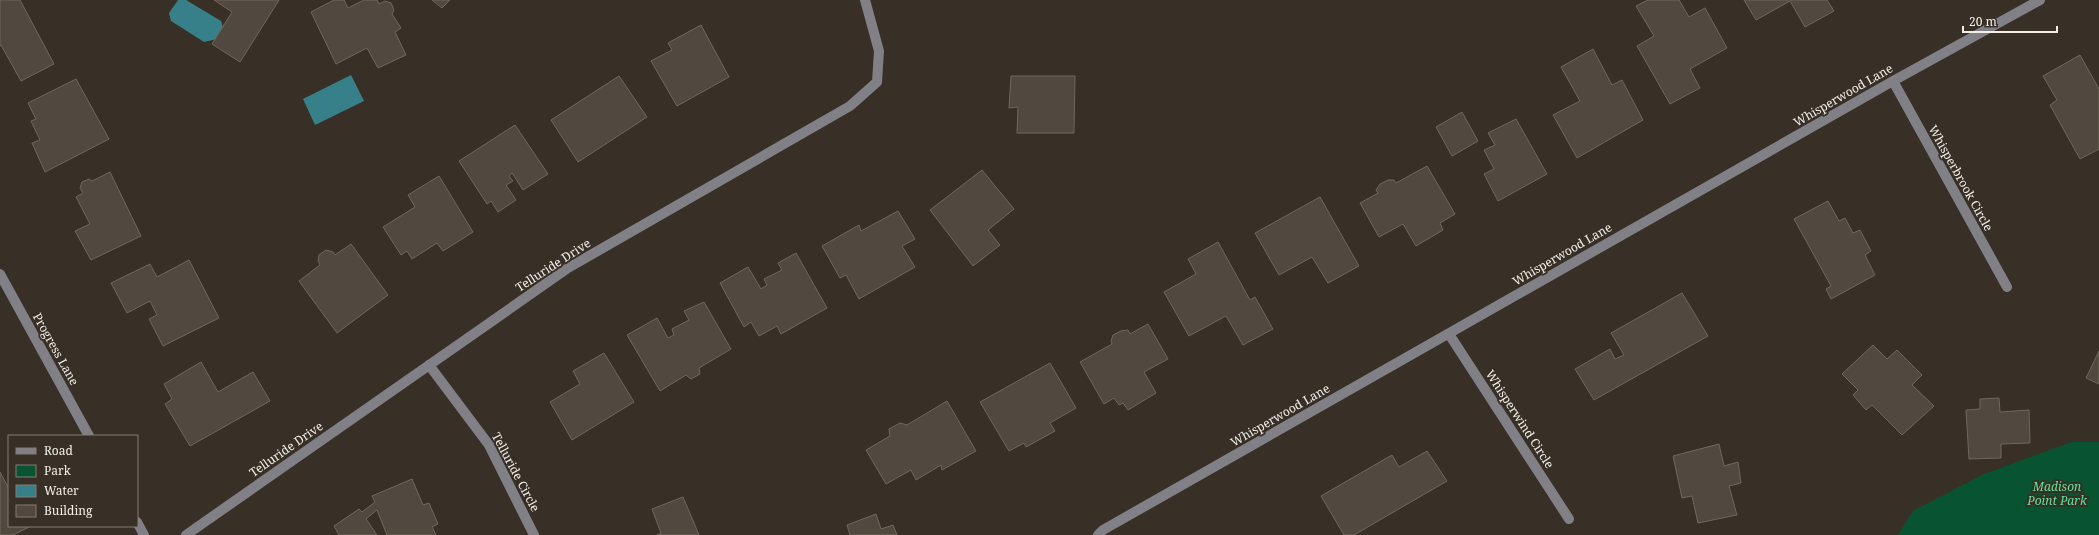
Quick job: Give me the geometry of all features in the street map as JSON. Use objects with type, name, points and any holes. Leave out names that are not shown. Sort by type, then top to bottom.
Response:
[{"type":"street","name":"Telluride Drive","points":[[186,535],[568,268],[850,106],[877,82],[879,51],[865,0]]},
{"type":"street","name":"Whisperwood Lane","points":[[1098,535],[1110,526],[1893,81],[2040,0]]},
{"type":"street","name":"Whisperbrook Circle","points":[[1893,81],[2007,287]]},
{"type":"street","name":"Progress Lane","points":[[0,274],[89,435]]},
{"type":"street","name":"Whisperwind Circle","points":[[1449,334],[1569,519]]},
{"type":"street","name":"Telluride Circle","points":[[429,365],[489,445],[534,535]]},
{"type":"street","points":[[138,524],[144,535]]},
{"type":"green space","name":"Madison Point Park","points":[[2072,442],[2099,442],[2099,535],[1898,535],[1913,511],[1984,474]]},
{"type":"water","points":[[178,0],[186,0],[221,21],[224,31],[217,39],[204,42],[171,21],[169,13]]},
{"type":"water","points":[[351,75],[364,101],[315,125],[303,99]]},
{"type":"building","points":[[0,0],[20,0],[54,64],[21,81],[1,45],[0,46]]},
{"type":"building","points":[[214,0],[279,0],[240,62],[212,44],[232,12]]},
{"type":"building","points":[[334,0],[344,0],[348,8],[364,0],[377,0],[379,4],[385,1],[391,3],[394,10],[392,14],[401,28],[395,32],[406,55],[378,68],[367,48],[336,64],[311,12]]},
{"type":"building","points":[[432,0],[450,0],[442,8]]},
{"type":"building","points":[[1648,0],[1679,0],[1689,17],[1705,8],[1727,48],[1690,69],[1700,88],[1670,104],[1637,46],[1654,36],[1636,6]]},
{"type":"building","points":[[1744,0],[1827,0],[1834,11],[1805,27],[1790,1],[1756,20]]},
{"type":"building","points":[[701,25],[729,77],[677,106],[651,61],[672,50],[668,43]]},
{"type":"building","points":[[1593,49],[1612,85],[1622,80],[1643,120],[1577,158],[1553,115],[1580,101],[1561,67]]},
{"type":"building","points":[[2080,55],[2099,89],[2099,149],[2080,159],[2050,105],[2057,100],[2043,76]]},
{"type":"building","points":[[619,76],[647,117],[578,162],[551,120]]},
{"type":"building","points":[[1011,76],[1075,76],[1074,133],[1017,133],[1018,107],[1009,108]]},
{"type":"building","points":[[76,79],[109,139],[45,172],[32,143],[40,140],[31,121],[36,119],[28,103]]},
{"type":"building","points":[[1462,112],[1478,141],[1452,156],[1436,127]]},
{"type":"building","points":[[1516,119],[1547,174],[1498,201],[1484,174],[1494,169],[1484,150],[1495,145],[1488,133]]},
{"type":"building","points":[[515,125],[548,174],[523,190],[512,173],[509,176],[513,181],[506,185],[516,200],[498,212],[491,201],[487,204],[459,161]]},
{"type":"building","points":[[1427,166],[1455,214],[1440,223],[1443,230],[1416,246],[1403,224],[1379,237],[1360,203],[1378,193],[1376,190],[1380,184],[1388,180],[1394,180],[1396,183]]},
{"type":"building","points":[[982,170],[1014,209],[988,230],[1000,245],[973,266],[930,210]]},
{"type":"building","points":[[110,172],[141,236],[91,260],[75,231],[90,224],[76,197],[83,193],[80,188],[82,182],[89,179],[92,181]]},
{"type":"building","points":[[439,176],[473,232],[443,251],[437,243],[412,259],[407,251],[401,255],[383,227],[415,207],[408,195]]},
{"type":"building","points":[[1320,197],[1359,266],[1328,283],[1312,257],[1279,275],[1255,233]]},
{"type":"building","points":[[1828,201],[1839,221],[1845,218],[1853,233],[1860,230],[1871,251],[1865,255],[1875,275],[1831,299],[1826,289],[1831,286],[1794,219]]},
{"type":"building","points":[[898,211],[915,239],[902,246],[915,267],[859,299],[846,275],[840,278],[822,246],[859,225],[861,231]]},
{"type":"building","points":[[1218,242],[1250,300],[1255,297],[1273,329],[1243,345],[1226,316],[1189,336],[1164,292],[1196,274],[1188,259]]},
{"type":"building","points":[[351,244],[388,295],[337,333],[299,281],[320,265],[318,261],[319,255],[326,250],[333,252],[335,255]]},
{"type":"building","points":[[796,253],[827,308],[781,334],[777,326],[759,336],[751,322],[744,327],[720,283],[748,267],[761,289],[767,285],[764,279],[782,270],[778,263]]},
{"type":"building","points":[[189,260],[219,318],[163,346],[149,319],[157,315],[150,301],[127,313],[111,283],[150,264],[157,277]]},
{"type":"building","points":[[1682,293],[1708,336],[1594,400],[1575,369],[1610,349],[1615,359],[1624,355],[1611,333]]},
{"type":"building","points":[[704,302],[731,349],[699,368],[700,374],[691,379],[686,375],[660,391],[627,335],[657,318],[668,338],[674,335],[672,329],[689,320],[684,311]]},
{"type":"building","points":[[1148,324],[1168,359],[1144,372],[1156,393],[1128,410],[1123,403],[1119,405],[1114,398],[1104,404],[1080,362],[1112,344],[1111,341],[1113,335],[1121,331],[1128,330],[1130,334]]},
{"type":"building","points":[[1873,345],[1887,359],[1897,350],[1922,375],[1912,385],[1934,406],[1902,435],[1872,405],[1866,410],[1853,395],[1858,390],[1842,374]]},
{"type":"building","points":[[2099,351],[2099,384],[2086,378]]},
{"type":"building","points":[[604,353],[634,402],[572,440],[550,402],[580,384],[573,371]]},
{"type":"building","points":[[201,362],[218,392],[253,372],[270,401],[190,446],[165,404],[172,399],[164,384]]},
{"type":"building","points":[[1050,363],[1076,408],[1050,423],[1055,431],[1026,447],[1024,443],[1009,451],[980,402]]},
{"type":"building","points":[[1999,398],[2000,412],[2029,410],[2030,443],[2001,444],[2001,458],[1969,459],[1966,410],[1980,409],[1980,399]]},
{"type":"building","points":[[947,401],[976,451],[942,470],[941,465],[916,480],[911,470],[886,484],[866,450],[890,436],[889,429],[900,423],[907,425]]},
{"type":"building","points":[[1719,444],[1724,466],[1738,462],[1741,483],[1729,486],[1737,515],[1698,523],[1692,496],[1682,498],[1673,456]]},
{"type":"building","points":[[1427,451],[1447,481],[1354,535],[1344,535],[1321,496],[1392,455],[1399,467]]},
{"type":"building","points":[[0,472],[8,487],[8,527],[29,527],[13,535],[0,535]]},
{"type":"building","points":[[412,479],[423,505],[429,503],[438,524],[432,527],[436,535],[387,535],[377,510],[366,519],[377,535],[339,535],[334,526],[359,509],[362,512],[375,502],[372,496]]},
{"type":"building","points":[[683,497],[699,535],[657,535],[661,533],[652,509]]},
{"type":"building","points":[[876,514],[881,529],[893,525],[897,535],[850,535],[847,525]]}]
